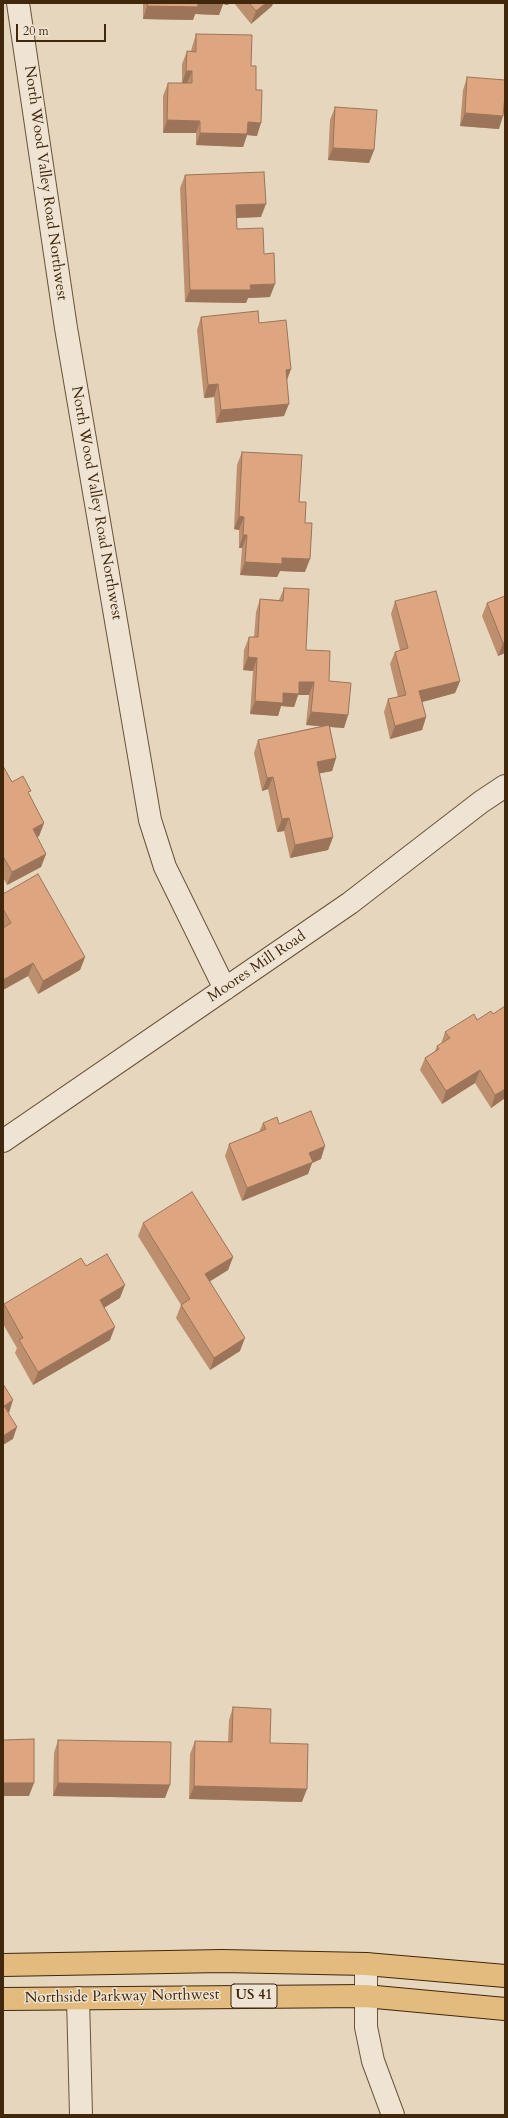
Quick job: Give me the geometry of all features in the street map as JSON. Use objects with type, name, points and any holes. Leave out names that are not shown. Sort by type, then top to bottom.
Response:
[{"type":"main road","name":"US 41","points":[[3,1966],[222,1961],[366,1964],[505,1976]]},
{"type":"main road","name":"Northside Parkway Northwest","points":[[3,1999],[365,1996],[505,2009]]},
{"type":"street","name":"North Wood Valley Road Northwest","points":[[18,3],[66,328],[150,820],[165,867],[225,989]]},
{"type":"street","name":"Moores Mill Road","points":[[3,1141],[350,903],[481,802],[505,786]]},
{"type":"street","points":[[366,1964],[366,2027],[373,2061],[393,2115]]},
{"type":"street","points":[[78,1998],[81,2115]]},
{"type":"building","points":[[148,3],[198,3],[198,7],[147,6]]},
{"type":"building","points":[[249,3],[266,3],[256,11]]},
{"type":"building","points":[[196,34],[252,35],[251,66],[256,66],[256,90],[262,90],[261,123],[248,122],[247,134],[200,133],[200,121],[167,120],[168,83],[192,83],[192,71],[186,71],[187,51],[196,52]]},
{"type":"building","points":[[467,77],[505,80],[503,116],[465,113]]},
{"type":"building","points":[[335,107],[377,110],[374,150],[333,148]]},
{"type":"building","points":[[264,172],[266,204],[236,205],[237,229],[263,228],[264,254],[274,253],[275,284],[250,285],[251,290],[190,290],[185,175]]},
{"type":"building","points":[[258,311],[259,323],[286,320],[291,369],[286,370],[289,404],[221,410],[218,384],[208,385],[201,317]]},
{"type":"building","points":[[242,452],[302,455],[299,502],[306,502],[305,523],[312,523],[310,559],[282,558],[282,564],[245,562],[247,535],[243,535],[244,517],[239,516]]},
{"type":"building","points":[[284,588],[309,589],[306,650],[330,651],[329,681],[351,683],[348,715],[311,712],[314,682],[299,682],[299,694],[283,693],[283,703],[255,701],[257,658],[248,657],[249,637],[258,637],[260,599],[283,601]]},
{"type":"building","points":[[436,591],[460,681],[419,691],[426,717],[395,726],[388,699],[406,695],[395,652],[408,648],[395,601]]},
{"type":"building","points":[[505,596],[505,642],[503,643],[487,603]]},
{"type":"building","points":[[329,725],[336,758],[317,762],[333,837],[295,845],[289,818],[282,819],[273,777],[267,778],[258,740]]},
{"type":"building","points":[[3,766],[12,782],[23,776],[31,791],[28,792],[44,823],[33,829],[46,854],[12,872],[3,856]]},
{"type":"building","points":[[38,874],[85,957],[43,981],[33,963],[3,980],[3,928],[11,923],[3,909],[3,894]]},
{"type":"building","points":[[505,1006],[505,1089],[495,1095],[480,1070],[446,1091],[425,1058],[439,1049],[437,1046],[450,1038],[445,1032],[474,1014],[477,1020],[491,1011],[493,1014]]},
{"type":"building","points":[[311,1111],[325,1146],[309,1153],[313,1162],[247,1188],[229,1144],[266,1129],[263,1123],[277,1117],[279,1124]]},
{"type":"building","points":[[192,1192],[233,1257],[205,1274],[245,1338],[214,1358],[181,1305],[190,1299],[143,1223]]},
{"type":"building","points":[[107,1254],[125,1285],[100,1300],[115,1327],[38,1372],[19,1340],[23,1338],[4,1304],[81,1258],[86,1266]]},
{"type":"building","points":[[3,1384],[13,1400],[4,1406],[17,1427],[3,1436]]},
{"type":"building","points":[[233,1707],[271,1709],[270,1743],[308,1744],[307,1789],[194,1786],[195,1741],[232,1742]]},
{"type":"building","points":[[34,1739],[34,1783],[3,1783],[3,1740]]},
{"type":"building","points":[[58,1740],[171,1742],[170,1785],[58,1783]]}]
